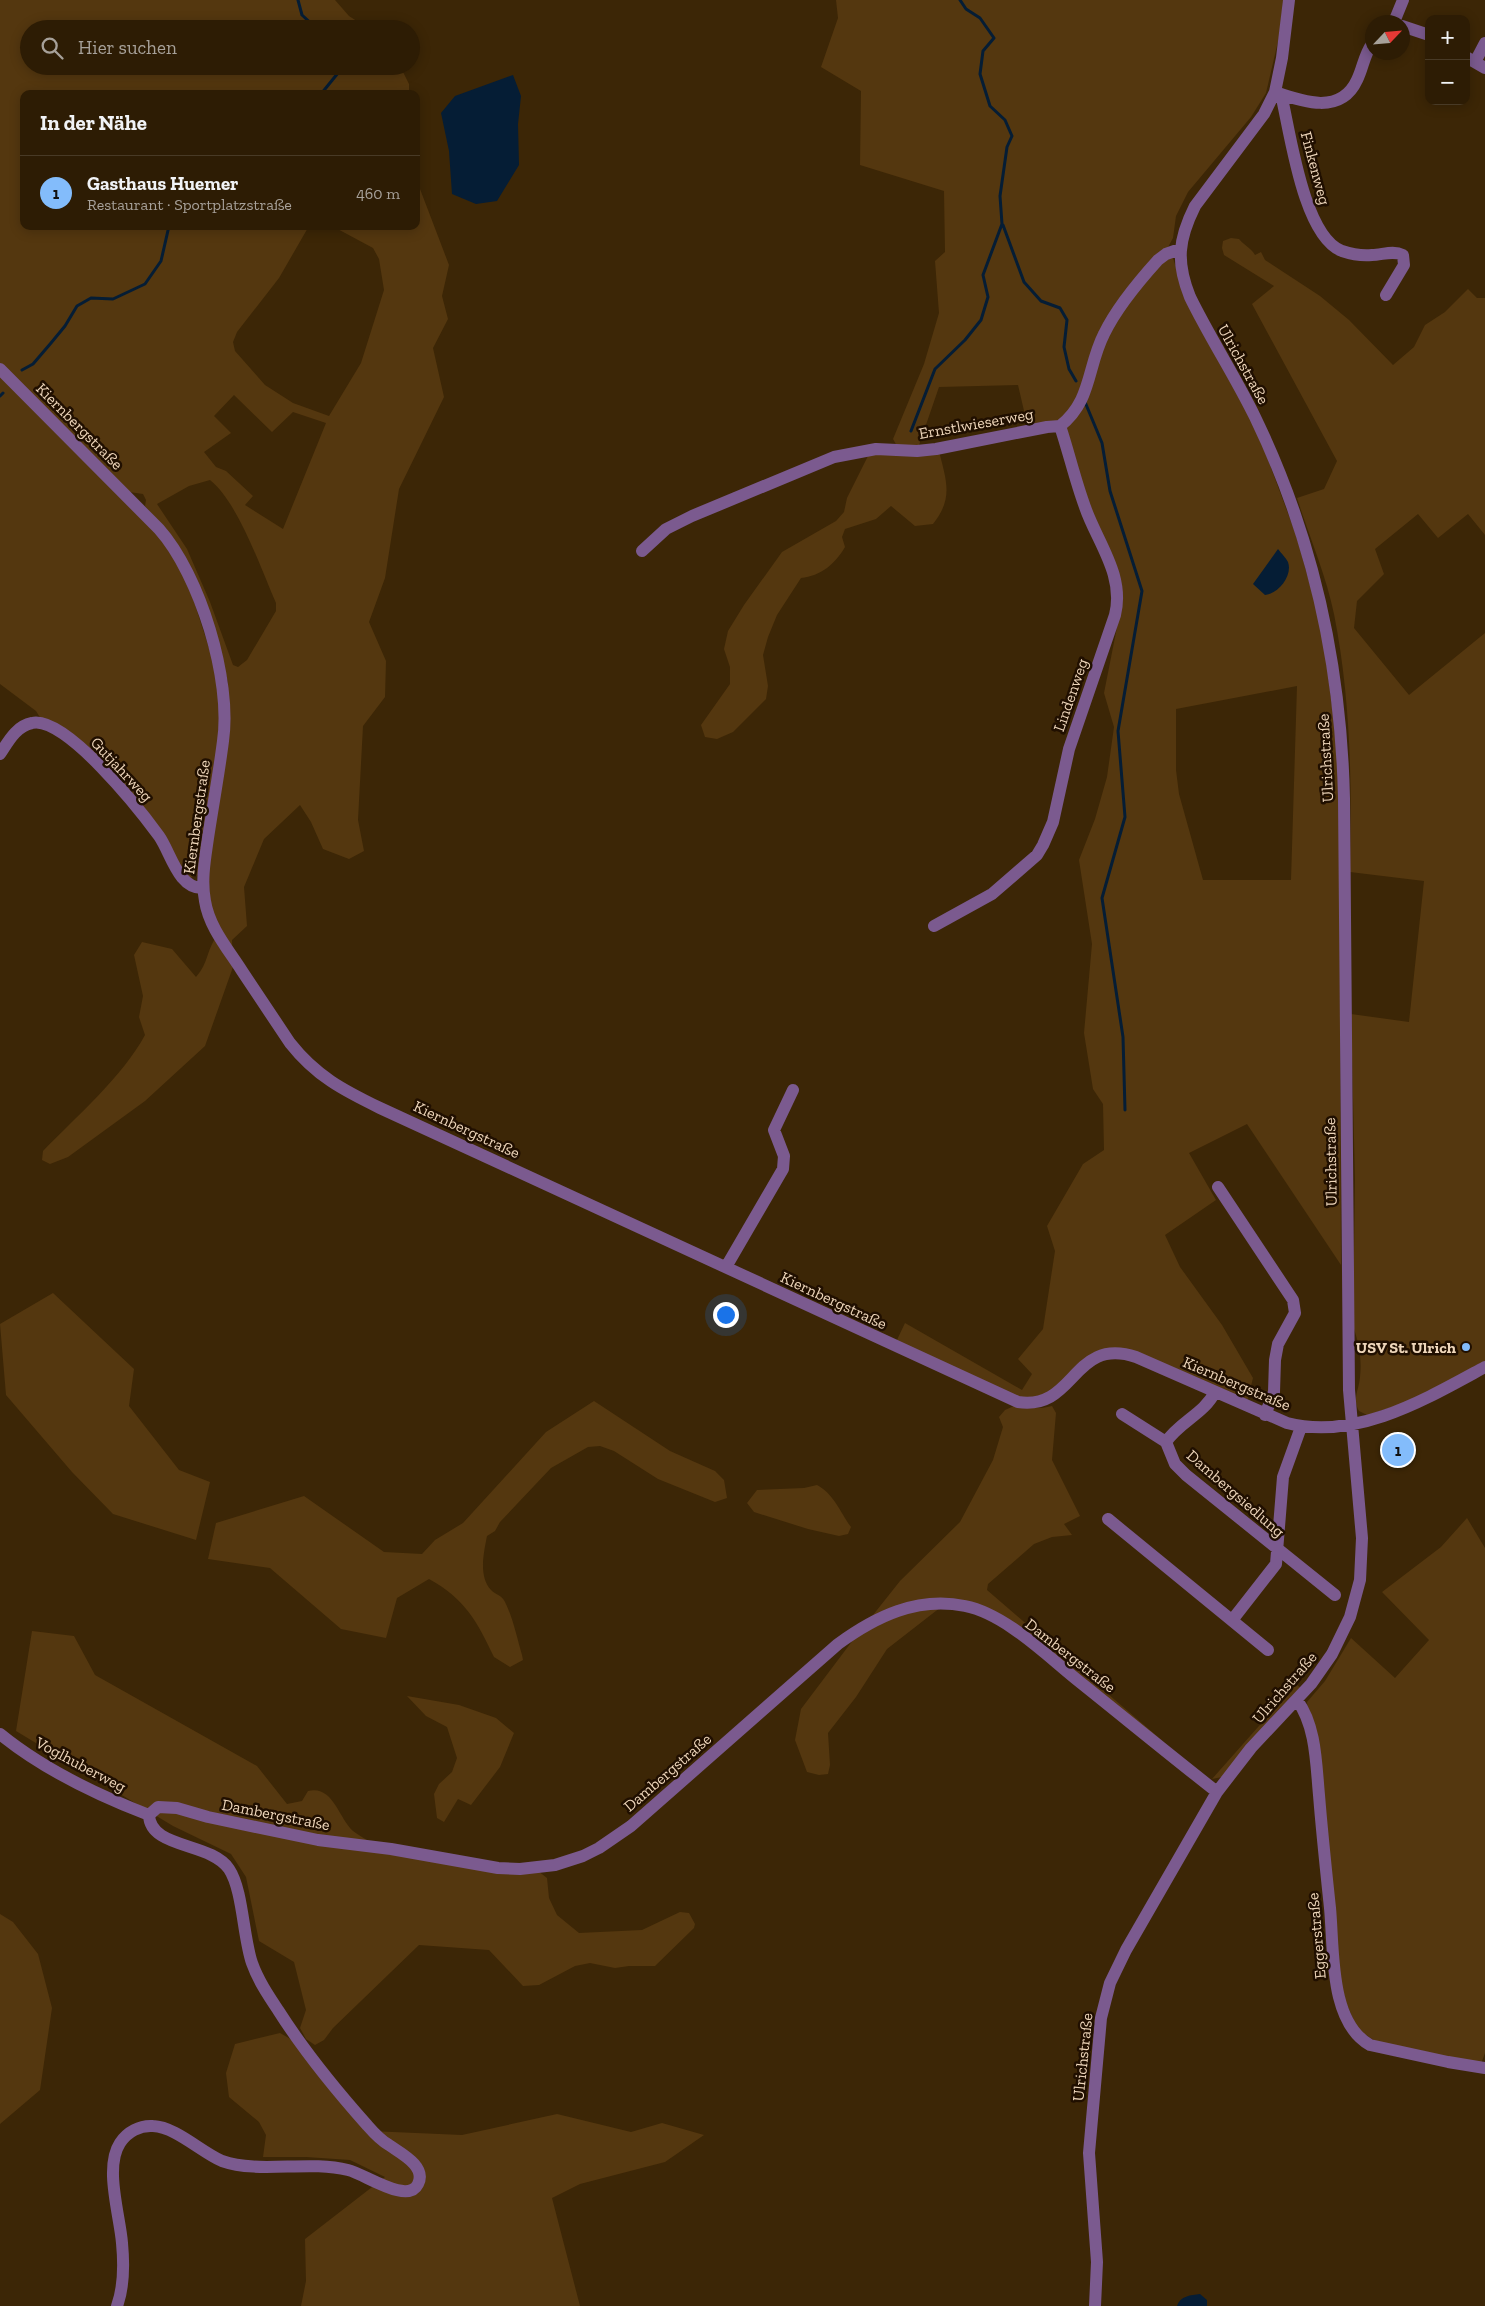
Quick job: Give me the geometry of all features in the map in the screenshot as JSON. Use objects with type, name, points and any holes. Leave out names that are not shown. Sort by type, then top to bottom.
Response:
[{"type":"street","name":"Ulrichstraße","points":[[1095,2306],[1097,2262],[1089,2153],[1101,2018],[1106,1995],[1126,1950],[1217,1792],[1251,1748],[1297,1700],[1332,1654],[1342,1636],[1357,1594],[1362,1560],[1362,1538],[1351,1424],[1346,1156],[1344,798],[1343,752],[1335,675],[1320,597],[1286,490],[1255,416],[1190,297],[1183,280],[1180,249],[1187,222],[1195,206],[1278,93],[1289,0]]},
{"type":"street","points":[[1397,15],[1403,0]]},
{"type":"street","points":[[1410,29],[1425,34]]},
{"type":"street","points":[[1475,62],[1485,43]]},
{"type":"street","points":[[1278,93],[1322,104],[1341,99],[1354,87],[1365,60]]},
{"type":"street","name":"Finkenweg","points":[[1278,93],[1305,196],[1320,232],[1331,244],[1341,251],[1358,255],[1390,253],[1402,255],[1404,265],[1386,295]]},
{"type":"street","points":[[1060,426],[1075,412],[1090,379],[1099,345],[1117,314],[1158,260],[1166,254],[1180,249]]},
{"type":"street","name":"Kiernbergstraße","points":[[0,369],[172,543],[192,581],[222,673],[226,704],[225,726],[203,876],[208,916],[290,1043],[315,1071],[330,1082],[380,1108],[1018,1402],[1029,1404],[1046,1400],[1061,1390],[1090,1360],[1107,1353],[1116,1352],[1136,1357],[1265,1415],[1301,1427],[1325,1428],[1351,1424],[1392,1413],[1485,1367]]},
{"type":"street","name":"Ernstlwieserweg","points":[[642,551],[666,529],[692,516],[834,457],[876,449],[917,451],[936,449],[1060,426]]},
{"type":"street","name":"Lindenweg","points":[[934,926],[992,894],[1037,854],[1043,846],[1053,822],[1069,748],[1116,615],[1118,603],[1116,582],[1087,514],[1060,426]]},
{"type":"street","name":"Gutjahrweg","points":[[0,754],[16,732],[30,723],[45,724],[64,734],[92,758],[160,836],[186,882],[195,888],[203,888]]},
{"type":"street","points":[[726,1267],[783,1169],[784,1156],[774,1130],[793,1090]]},
{"type":"street","points":[[1218,1186],[1296,1307],[1295,1313],[1278,1344],[1275,1360],[1274,1392],[1265,1415]]},
{"type":"street","name":"Dambergsiedlung","points":[[1215,1392],[1208,1403],[1171,1434],[1166,1442],[1175,1464],[1278,1551],[1335,1595]]},
{"type":"street","points":[[1122,1414],[1166,1442]]},
{"type":"street","name":"Dambergsiedlung","points":[[1233,1619],[1273,1569],[1278,1551],[1283,1477],[1301,1427]]},
{"type":"street","points":[[1108,1519],[1233,1619],[1268,1650]]},
{"type":"street","name":"Dambergstraße","points":[[149,1815],[158,1807],[166,1806],[318,1840],[391,1849],[498,1868],[540,1868],[567,1862],[599,1848],[631,1826],[838,1644],[859,1628],[883,1616],[910,1607],[947,1604],[981,1610],[1018,1633],[1217,1792]]},
{"type":"street","name":"Eggerstraße","points":[[1297,1700],[1305,1713],[1315,1755],[1333,1965],[1337,1985],[1350,2024],[1361,2040],[1370,2045],[1485,2068]]},
{"type":"street","name":"Voglhuberweg","points":[[0,1734],[26,1753],[87,1789],[149,1815]]},
{"type":"street","points":[[117,2306],[123,2264],[114,2164],[118,2146],[124,2137],[133,2130],[153,2126],[163,2128],[210,2155],[234,2164],[335,2167],[367,2176],[396,2191],[404,2192],[417,2187],[420,2181],[420,2174],[416,2166],[377,2136],[352,2108],[294,2034],[266,1991],[250,1956],[238,1894],[230,1870],[225,1864],[210,1854],[161,1836],[153,1830],[149,1822],[149,1815]]},
{"type":"shaded area","points":[[0,0],[335,0],[355,20],[20,20],[20,75],[404,75],[409,84],[409,90],[20,90],[20,230],[307,230],[279,278],[237,332],[233,342],[235,351],[265,385],[293,403],[329,416],[361,363],[384,290],[379,259],[373,248],[339,230],[420,230],[420,189],[449,265],[442,296],[448,319],[433,348],[444,397],[399,489],[385,578],[369,622],[386,661],[385,697],[363,726],[358,820],[364,851],[349,859],[323,849],[311,822],[300,805],[264,839],[244,887],[247,926],[232,940],[233,967],[205,1046],[145,1101],[68,1157],[50,1164],[42,1160],[43,1151],[112,1081],[145,1035],[139,1017],[143,996],[134,955],[142,942],[172,949],[196,977],[219,933],[210,914],[207,885],[213,830],[229,732],[228,682],[215,637],[184,555],[176,542],[145,506],[146,500],[143,494],[129,492],[23,388],[20,394],[163,538],[172,549],[188,583],[219,679],[223,714],[198,875],[190,878],[184,873],[162,836],[86,748],[63,730],[41,719],[36,711],[0,684]],"holes":[[[234,395],[272,432],[293,412],[326,423],[283,529],[245,505],[253,496],[226,471],[216,467],[204,452],[231,433],[214,416]],[[210,480],[220,490],[248,537],[276,603],[276,611],[247,660],[238,667],[233,665],[210,602],[187,549],[157,504],[189,486]]]},
{"type":"shaded area","points":[[836,0],[1283,0],[1280,33],[1266,93],[1251,117],[1188,192],[1176,216],[1173,238],[1167,249],[1173,258],[1184,294],[1258,433],[1296,535],[1322,628],[1339,760],[1341,1265],[1247,1124],[1189,1153],[1216,1200],[1165,1235],[1180,1267],[1222,1325],[1253,1378],[1247,1402],[1125,1349],[1062,1383],[1040,1398],[1018,1397],[896,1342],[905,1323],[1022,1390],[1032,1374],[1018,1359],[1043,1329],[1055,1251],[1047,1226],[1083,1164],[1104,1150],[1103,1104],[1093,1089],[1084,1033],[1092,944],[1079,860],[1095,819],[1107,777],[1114,727],[1104,693],[1119,617],[1098,530],[1064,428],[1028,428],[1018,385],[939,387],[918,448],[897,446],[893,439],[924,364],[939,313],[935,261],[945,252],[944,191],[860,165],[861,91],[821,67],[838,18]],"holes":[[[1297,686],[1291,880],[1203,880],[1179,794],[1176,770],[1176,709]]]},
{"type":"shaded area","points":[[1231,238],[1239,239],[1255,255],[1261,252],[1265,260],[1320,296],[1349,320],[1393,365],[1414,347],[1425,325],[1445,312],[1468,289],[1477,298],[1485,298],[1485,535],[1468,514],[1438,538],[1418,514],[1375,549],[1384,574],[1357,601],[1354,628],[1409,695],[1485,633],[1485,1361],[1412,1401],[1367,1415],[1359,1411],[1356,1402],[1361,1364],[1353,1326],[1355,1180],[1351,1014],[1409,1022],[1424,881],[1350,872],[1351,807],[1349,743],[1340,646],[1327,585],[1297,498],[1324,489],[1337,461],[1252,304],[1274,286],[1224,255],[1223,241]]},
{"type":"shaded area","points":[[939,451],[946,480],[946,497],[940,515],[933,524],[915,526],[891,506],[876,519],[845,529],[842,537],[845,547],[837,559],[821,572],[801,578],[777,615],[763,655],[768,686],[766,699],[733,732],[717,739],[705,737],[701,725],[730,684],[730,667],[724,649],[728,631],[782,552],[836,521],[844,512],[847,498],[868,456],[875,454]]},
{"type":"shaded area","points":[[53,1293],[134,1369],[129,1406],[179,1470],[210,1482],[196,1540],[113,1514],[72,1472],[6,1395],[0,1324]]},
{"type":"shaded area","points":[[594,1401],[670,1451],[715,1471],[724,1480],[727,1498],[715,1502],[658,1479],[614,1451],[600,1446],[588,1447],[551,1468],[500,1522],[495,1531],[487,1536],[483,1564],[484,1578],[491,1590],[505,1602],[513,1621],[523,1660],[510,1667],[494,1657],[482,1632],[461,1603],[429,1579],[397,1598],[386,1638],[341,1629],[270,1568],[208,1559],[216,1523],[304,1496],[384,1552],[422,1554],[435,1540],[463,1523],[546,1432]]},
{"type":"shaded area","points":[[1014,1406],[1042,1408],[1052,1406],[1056,1413],[1052,1460],[1080,1516],[1064,1524],[1072,1535],[1052,1537],[1034,1544],[988,1584],[987,1590],[1165,1743],[1025,1634],[950,1600],[887,1649],[856,1697],[828,1733],[830,1765],[828,1774],[819,1775],[807,1772],[795,1740],[801,1709],[900,1581],[960,1522],[993,1460],[1003,1427],[999,1417],[1005,1410]]},
{"type":"shaded area","points":[[817,1485],[828,1493],[851,1527],[848,1534],[839,1536],[808,1529],[754,1512],[747,1503],[757,1490],[804,1488]]},
{"type":"shaded area","points":[[1467,1518],[1485,1548],[1485,2053],[1481,2064],[1382,2045],[1358,2030],[1345,2000],[1338,1970],[1307,1702],[1325,1681],[1351,1638],[1395,1678],[1429,1640],[1382,1592],[1441,1547]]},
{"type":"shaded area","points":[[32,1631],[74,1636],[95,1675],[257,1766],[287,1804],[302,1801],[308,1791],[316,1790],[323,1793],[334,1803],[353,1831],[370,1842],[538,1871],[547,1878],[549,1898],[557,1915],[579,1933],[642,1930],[680,1912],[689,1913],[695,1924],[694,1928],[655,1966],[615,1968],[590,1963],[575,1966],[539,1985],[523,1986],[489,1950],[419,1945],[333,2028],[324,2040],[315,2045],[306,2039],[300,2028],[306,2010],[294,1962],[259,1941],[246,1877],[231,1854],[173,1826],[16,1731]]},
{"type":"shaded area","points":[[1296,1684],[1301,1688],[1222,1777],[1212,1779]]},
{"type":"shaded area","points":[[407,1696],[459,1705],[496,1718],[514,1733],[500,1767],[471,1805],[458,1799],[444,1822],[437,1818],[434,1794],[439,1784],[452,1772],[457,1758],[447,1727],[426,1716]]},
{"type":"shaded area","points":[[0,1914],[13,1922],[38,1954],[52,2008],[40,2090],[0,2124]]},
{"type":"shaded area","points":[[280,2033],[294,2041],[370,2131],[462,2135],[557,2114],[631,2132],[662,2123],[704,2135],[665,2162],[580,2184],[552,2198],[580,2306],[301,2306],[306,2281],[305,2239],[385,2177],[350,2160],[263,2157],[266,2135],[259,2122],[229,2097],[226,2073],[235,2044]]},
{"type":"water","points":[[513,75],[521,96],[518,124],[519,165],[497,201],[476,204],[452,194],[449,151],[441,113],[455,96]]},
{"type":"water","points":[[1278,549],[1288,562],[1288,573],[1279,588],[1265,595],[1253,584]]},
{"type":"water","points":[[1200,2294],[1207,2300],[1207,2306],[1177,2306],[1183,2298]]},
{"type":"waterway","points":[[298,0],[302,15],[307,20]]},
{"type":"waterway","points":[[911,431],[935,369],[965,340],[981,320],[988,297],[983,275],[1002,224],[1000,196],[1007,147],[1012,136],[1005,120],[990,106],[980,74],[983,51],[994,38],[980,18],[966,9],[960,0]]},
{"type":"waterway","points":[[324,90],[336,75]]},
{"type":"waterway","points":[[1003,225],[1024,282],[1041,301],[1060,308],[1067,320],[1064,347],[1069,369],[1076,381]]},
{"type":"waterway","points":[[22,370],[33,364],[65,326],[77,306],[91,298],[113,299],[145,284],[161,261],[168,230]]},
{"type":"waterway","points":[[0,396],[3,393]]},
{"type":"waterway","points":[[1085,402],[1102,443],[1110,491],[1142,591],[1118,731],[1125,817],[1102,898],[1123,1037],[1125,1110]]},
{"type":"place","name":"USV St. Ulrich","points":[[1466,1347]]},
{"type":"place","name":"Gasthaus Huemer","points":[[1398,1450]]}]
